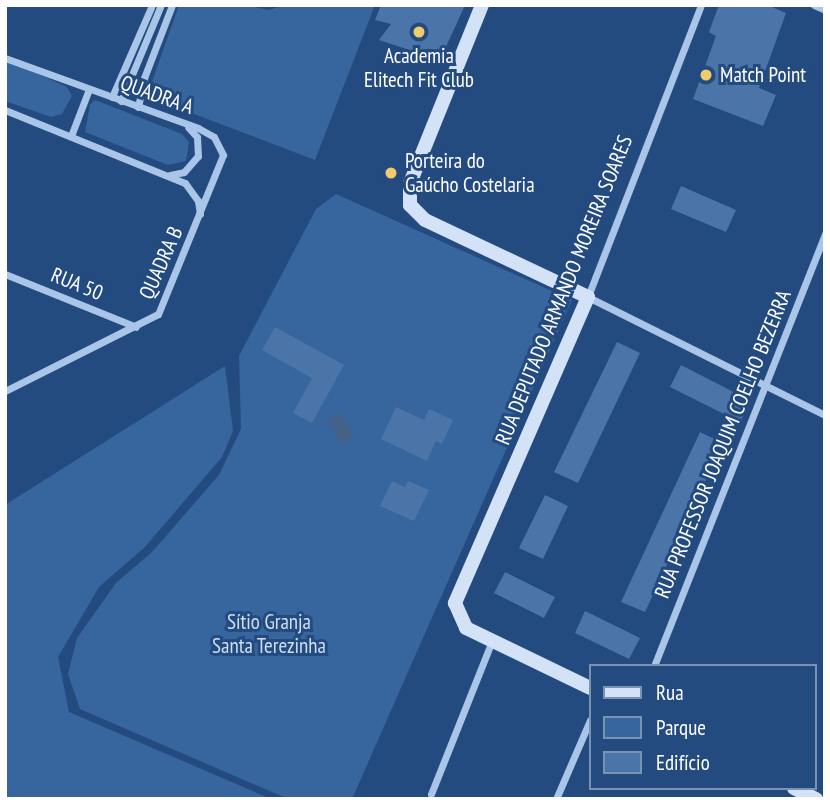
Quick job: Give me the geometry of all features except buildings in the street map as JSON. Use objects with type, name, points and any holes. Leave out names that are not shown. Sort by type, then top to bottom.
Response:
[{"type":"street","points":[[112,97],[126,71],[152,5]]},
{"type":"street","points":[[121,101],[136,73],[161,5]]},
{"type":"street","points":[[138,107],[144,77],[172,5]]},
{"type":"street","points":[[482,5],[410,183],[410,205],[425,220],[588,297],[825,415]]},
{"type":"street","name":"RUA DEPUTADO ARMANDO MOREIRA SOARES","points":[[492,640],[466,628],[459,619],[455,603],[588,297],[701,5]]},
{"type":"street","points":[[814,5],[825,10]]},
{"type":"street","name":"QUADRA A","points":[[5,58],[214,137],[223,155],[201,218]]},
{"type":"street","points":[[71,136],[89,89]]},
{"type":"street","name":"QUADRA B","points":[[5,110],[169,175],[192,189],[201,218],[164,307],[136,327]]},
{"type":"street","points":[[169,175],[184,172],[198,156],[197,137],[186,126]]},
{"type":"street","name":"RUA PROFESSOR JOAQUIM COELHO BEZERRA","points":[[655,664],[825,234]]},
{"type":"street","name":"RUA 50","points":[[5,274],[136,327]]},
{"type":"street","points":[[5,391],[136,327]]},
{"type":"street","points":[[431,794],[492,640],[588,687]]},
{"type":"street","points":[[556,799],[588,725]]},
{"type":"street","points":[[798,790],[816,799]]},
{"type":"green space","points":[[179,5],[245,5],[269,10],[284,5],[375,5],[315,160],[147,96]]},
{"type":"green space","points":[[5,59],[67,87],[72,96],[62,114],[51,117],[5,101]]},
{"type":"green space","points":[[95,100],[182,134],[189,142],[186,161],[168,165],[85,132],[90,105]]},
{"type":"green space","name":"Sítio Granja Santa Terezinha","points":[[336,194],[572,300],[352,799],[288,799],[80,709],[68,674],[77,638],[116,583],[153,551],[219,475],[241,429],[239,356],[316,209]]},
{"type":"green space","points":[[225,366],[233,431],[222,457],[145,547],[99,587],[58,657],[69,712],[271,799],[5,799],[5,505]]},
{"type":"shaded area","points":[[340,413],[355,437],[342,444],[327,420]]},
{"type":"place","name":"Academia Elitech Fit Club","points":[[419,32]]},
{"type":"place","name":"Match Point","points":[[706,75]]},
{"type":"place","name":"Porteira do Gaúcho Costelaria","points":[[391,173]]}]
